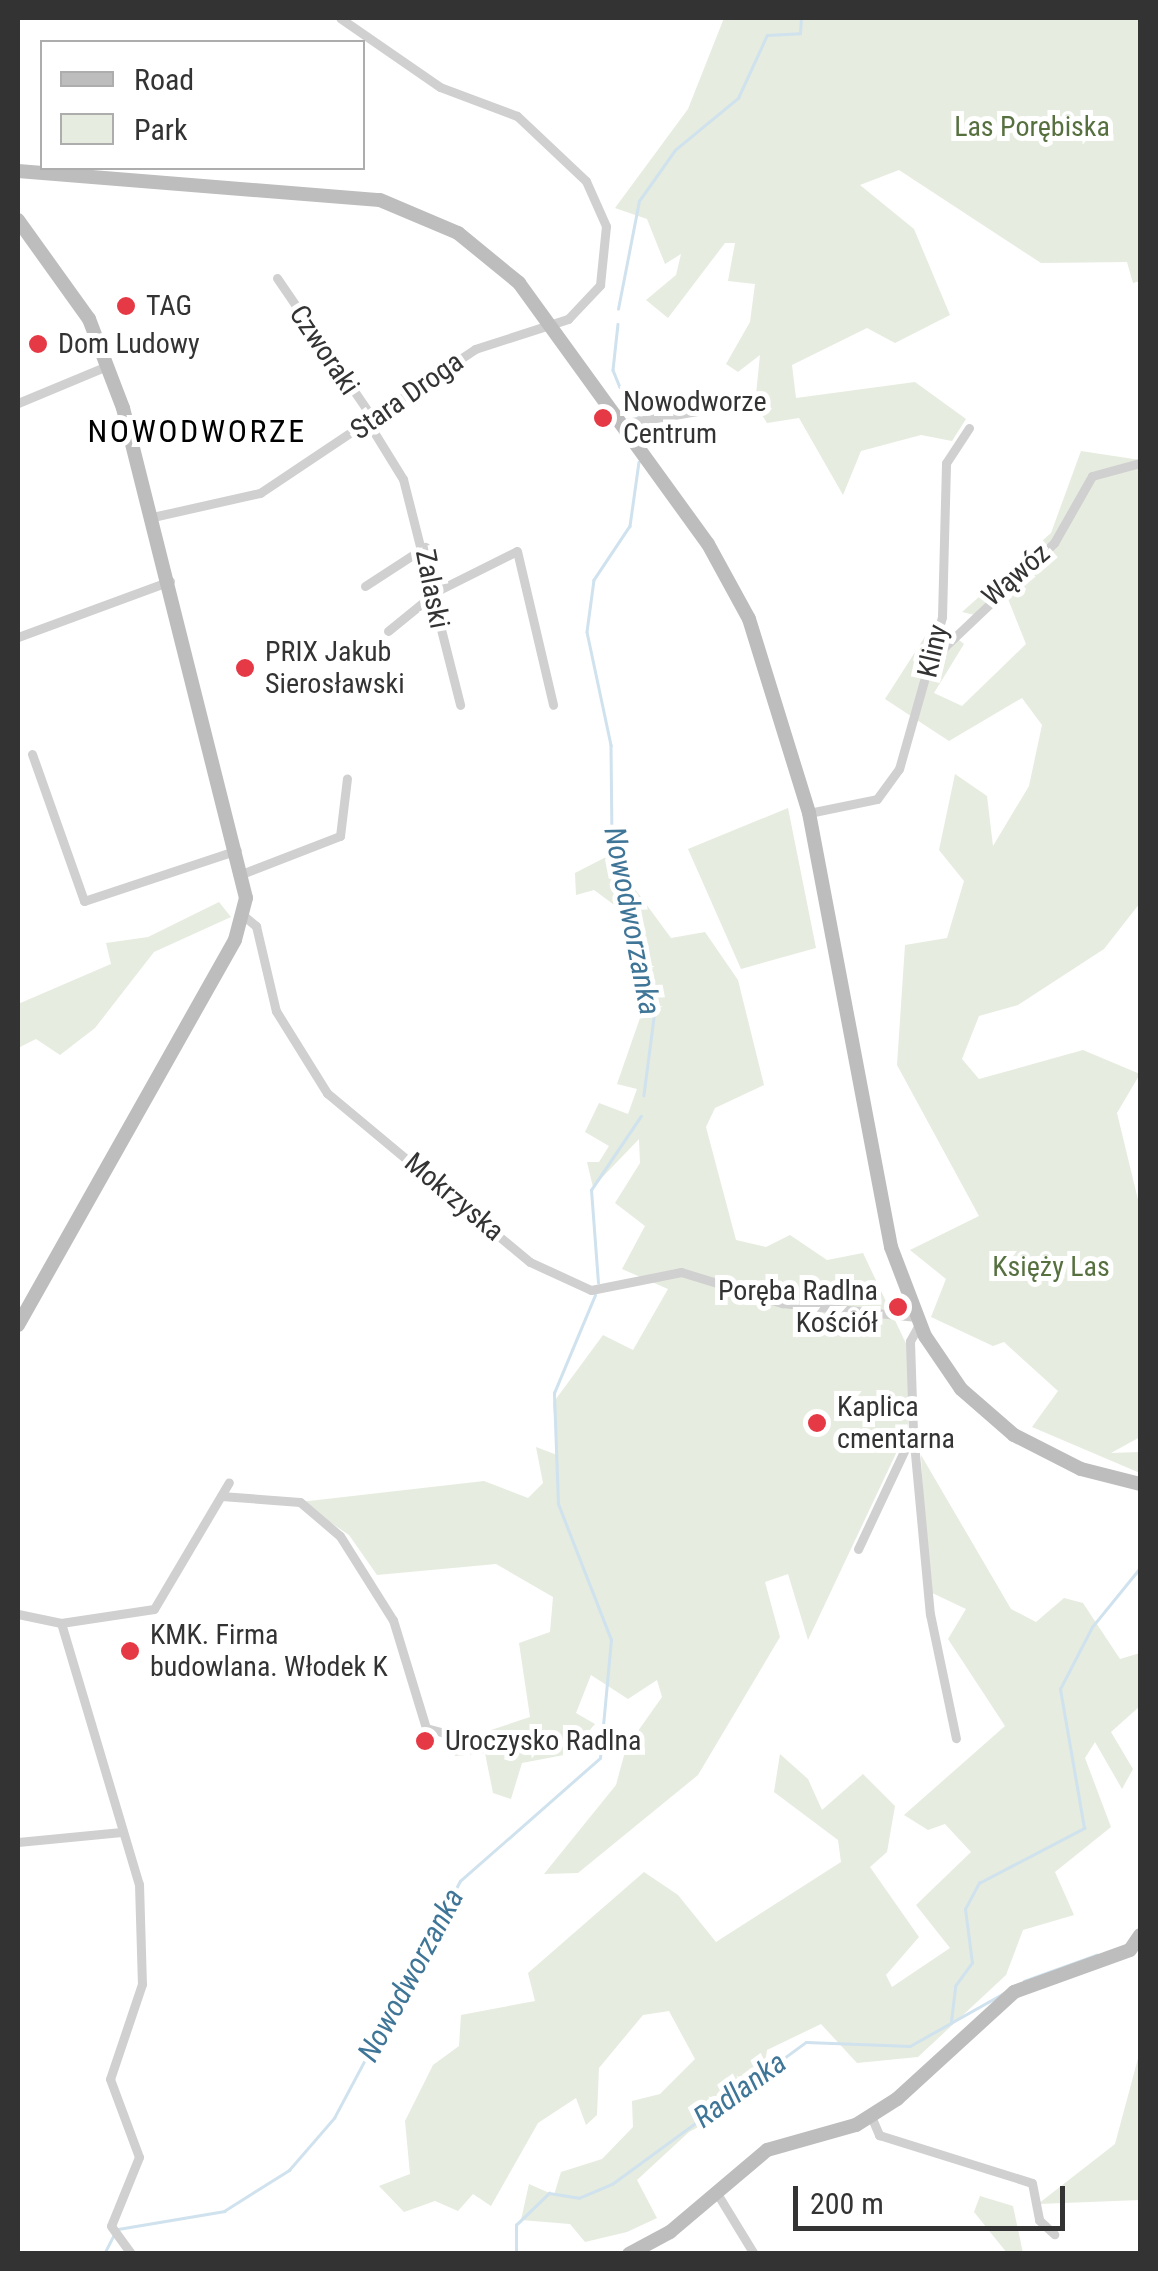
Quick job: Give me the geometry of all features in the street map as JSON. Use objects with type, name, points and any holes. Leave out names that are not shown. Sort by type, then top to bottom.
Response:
[{"type":"main road","points":[[18,171],[334,193],[405,207],[494,259],[551,325],[738,594],[809,813],[883,1212],[917,1321],[961,1389],[1014,1435],[1081,1469],[1140,1484]]},
{"type":"main road","points":[[18,220],[76,296],[107,366],[156,516],[172,580],[192,698],[240,849],[244,874],[244,916],[18,1325]]},
{"type":"main road","points":[[630,2254],[718,2195],[767,2150],[871,2116],[1014,1992],[1130,1950],[1140,1936]]},
{"type":"street","name":"Stara Droga","points":[[156,516],[242,501],[371,422],[474,349],[551,325],[584,307],[600,285],[607,242],[596,195],[517,116],[440,88],[340,18]]},
{"type":"street","name":"Czworaki","points":[[277,278],[371,422]]},
{"type":"street","points":[[18,403],[107,366]]},
{"type":"street","points":[[620,424],[740,404]]},
{"type":"street","name":"Zalaski","points":[[371,422],[403,479],[425,547],[437,591],[432,615],[460,705]]},
{"type":"street","name":"Kliny","points":[[809,813],[877,799],[899,769],[935,657],[946,463],[969,428]]},
{"type":"street","name":"Wąwóz","points":[[935,657],[1054,543],[1092,476],[1140,462]]},
{"type":"street","points":[[365,586],[425,547]]},
{"type":"street","points":[[388,632],[437,591],[517,552],[553,705]]},
{"type":"street","points":[[18,637],[172,580]]},
{"type":"street","points":[[32,754],[84,901],[240,849]]},
{"type":"street","points":[[244,874],[340,836],[348,778]]},
{"type":"street","name":"Mokrzyska","points":[[244,916],[256,926],[276,1011],[327,1093],[530,1262],[591,1290],[681,1272],[782,1302],[917,1321]]},
{"type":"street","points":[[917,1321],[910,1341],[913,1432],[930,1614],[956,1738]]},
{"type":"street","points":[[858,1549],[913,1432]]},
{"type":"street","points":[[18,1614],[60,1623],[154,1609],[229,1482]]},
{"type":"street","points":[[221,1496],[300,1502],[340,1536],[393,1620],[426,1728],[453,1736]]},
{"type":"street","points":[[60,1623],[122,1832],[144,1940],[142,1984],[110,2079],[139,2158],[111,2226],[130,2254]]},
{"type":"street","points":[[18,1842],[122,1832]]},
{"type":"street","points":[[871,2116],[879,2135],[1032,2183],[1039,2220],[1054,2234]]},
{"type":"street","points":[[718,2195],[754,2254]]},
{"type":"green space","name":"Las Porębiska","points":[[724,18],[1140,18],[1140,281],[1133,283],[1127,262],[1041,263],[899,170],[860,185],[914,229],[950,315],[895,343],[867,328],[792,365],[796,398],[915,382],[966,419],[952,441],[921,435],[861,451],[843,495],[799,418],[767,423],[755,404],[760,355],[738,372],[726,364],[750,322],[755,284],[728,281],[735,243],[725,243],[668,318],[646,300],[676,275],[681,254],[665,264],[647,219],[615,208],[688,109]]},
{"type":"green space","name":"Księży Las","points":[[1081,451],[1140,460],[1140,903],[1104,949],[1018,1005],[979,1016],[962,1059],[979,1079],[1083,1050],[1140,1074],[1117,1113],[1140,1208],[1140,1437],[1111,1453],[1140,1452],[1140,1473],[1032,1427],[1058,1391],[1004,1342],[993,1346],[931,1317],[946,1279],[910,1250],[979,1216],[897,1065],[905,945],[947,938],[964,881],[939,850],[955,774],[987,796],[993,846],[1029,786],[1042,725],[1022,698],[949,741],[885,699],[935,621],[964,644],[934,693],[962,706],[1026,644],[1008,599],[979,616],[962,612],[1051,533]]},
{"type":"green space","points":[[788,808],[816,948],[741,969],[688,849]]},
{"type":"green space","points":[[610,855],[671,938],[705,932],[738,980],[764,1085],[715,1108],[706,1127],[736,1240],[766,1247],[790,1235],[827,1260],[863,1253],[911,1354],[908,1428],[808,1640],[788,1574],[765,1582],[780,1637],[698,1775],[578,1873],[544,1874],[616,1785],[626,1748],[662,1697],[657,1680],[628,1699],[591,1675],[576,1713],[595,1724],[569,1754],[522,1763],[511,1799],[493,1793],[485,1753],[455,1756],[452,1743],[530,1717],[519,1643],[550,1632],[553,1597],[496,1564],[377,1575],[349,1535],[300,1502],[484,1481],[528,1498],[543,1483],[536,1447],[557,1455],[553,1403],[603,1335],[633,1350],[668,1289],[622,1269],[645,1226],[615,1203],[640,1163],[639,1139],[593,1187],[587,1162],[599,1162],[609,1146],[585,1132],[599,1103],[628,1114],[637,1089],[617,1084],[640,1018],[626,960],[632,918],[594,890],[576,895],[575,873]]},
{"type":"green space","points":[[219,902],[231,917],[154,952],[95,1028],[60,1055],[36,1039],[18,1048],[18,1004],[111,964],[106,943],[148,937]]},
{"type":"green space","points":[[921,1455],[1011,1609],[1036,1622],[1064,1598],[1083,1603],[1120,1659],[1140,1653],[1140,1706],[1111,1732],[1133,1769],[1122,1789],[1095,1742],[1085,1758],[1111,1827],[1055,1872],[1074,1915],[1023,1930],[1006,1975],[918,2057],[857,2063],[821,2024],[767,2050],[760,2094],[689,2132],[637,2180],[657,2218],[627,2232],[585,2242],[570,2224],[521,2220],[529,2184],[554,2195],[561,2172],[602,2159],[633,2127],[632,2101],[660,2094],[695,2059],[669,2011],[643,2015],[599,2068],[597,2115],[586,2125],[576,2098],[538,2123],[491,2206],[473,2194],[458,2211],[435,2201],[404,2212],[379,2186],[410,2174],[405,2121],[433,2065],[459,2046],[461,2015],[535,2001],[528,1973],[644,1872],[678,1895],[716,1942],[841,1862],[838,1840],[774,1792],[780,1754],[808,1779],[822,1810],[863,1774],[895,1806],[887,1852],[870,1867],[919,1937],[886,1975],[892,1987],[950,1948],[916,1905],[971,1852],[945,1824],[928,1830],[904,1815],[1005,1726],[948,1639],[966,1609],[928,1591]]},
{"type":"green space","points":[[1140,2051],[1140,2200],[1038,2204],[1115,2144]]},
{"type":"green space","points":[[980,2196],[1013,2206],[1023,2253],[1007,2253],[974,2212]]},
{"type":"waterway","name":"Nowodworzanka","points":[[618,309],[639,201],[675,150],[738,98],[767,35],[800,33],[801,18]]},
{"type":"waterway","name":"Nowodworzanka","points":[[618,324],[613,370],[620,387]]},
{"type":"waterway","name":"Nowodworzanka","points":[[625,396],[639,416]]},
{"type":"waterway","name":"Nowodworzanka","points":[[639,462],[630,526],[594,580],[587,632],[611,745],[612,846],[655,1010],[644,1095]]},
{"type":"waterway","name":"Nowodworzanka","points":[[598,1283],[591,1190],[641,1116]]},
{"type":"waterway","name":"Nowodworzanka","points":[[118,2229],[224,2211],[289,2170],[334,2118],[460,1881],[600,1758],[611,1640],[558,1504],[554,1393],[595,1295]]},
{"type":"waterway","points":[[951,2021],[955,1986],[972,1963],[965,1909],[979,1883],[1084,1828],[1060,1689],[1092,1627],[1140,1568]]},
{"type":"waterway","name":"Radlanka","points":[[1024,1981],[1096,1955]]},
{"type":"waterway","name":"Radlanka","points":[[516,2254],[516,2225],[549,2193],[579,2198],[612,2184],[806,2042],[910,2046],[1004,1993]]},
{"type":"waterway","name":"Nowodworzanka","points":[[104,2254],[113,2236]]},
{"type":"place","name":"TAG","points":[[126,306]]},
{"type":"place","name":"Dom Ludowy","points":[[38,344]]},
{"type":"place","name":"Nowodworze Centrum","points":[[603,418]]},
{"type":"place","name":"PRIX Jakub Sierosławski","points":[[245,668]]},
{"type":"place","name":"Poręba Radlna Kościół","points":[[898,1307]]},
{"type":"place","name":"Kaplica cmentarna","points":[[817,1423]]},
{"type":"place","name":"KMK. Firma budowlana. Włodek K","points":[[130,1651]]},
{"type":"place","name":"Uroczysko Radlna","points":[[425,1741]]},
{"type":"district","name":"NOWODWORZE","points":[[197,431]]}]
